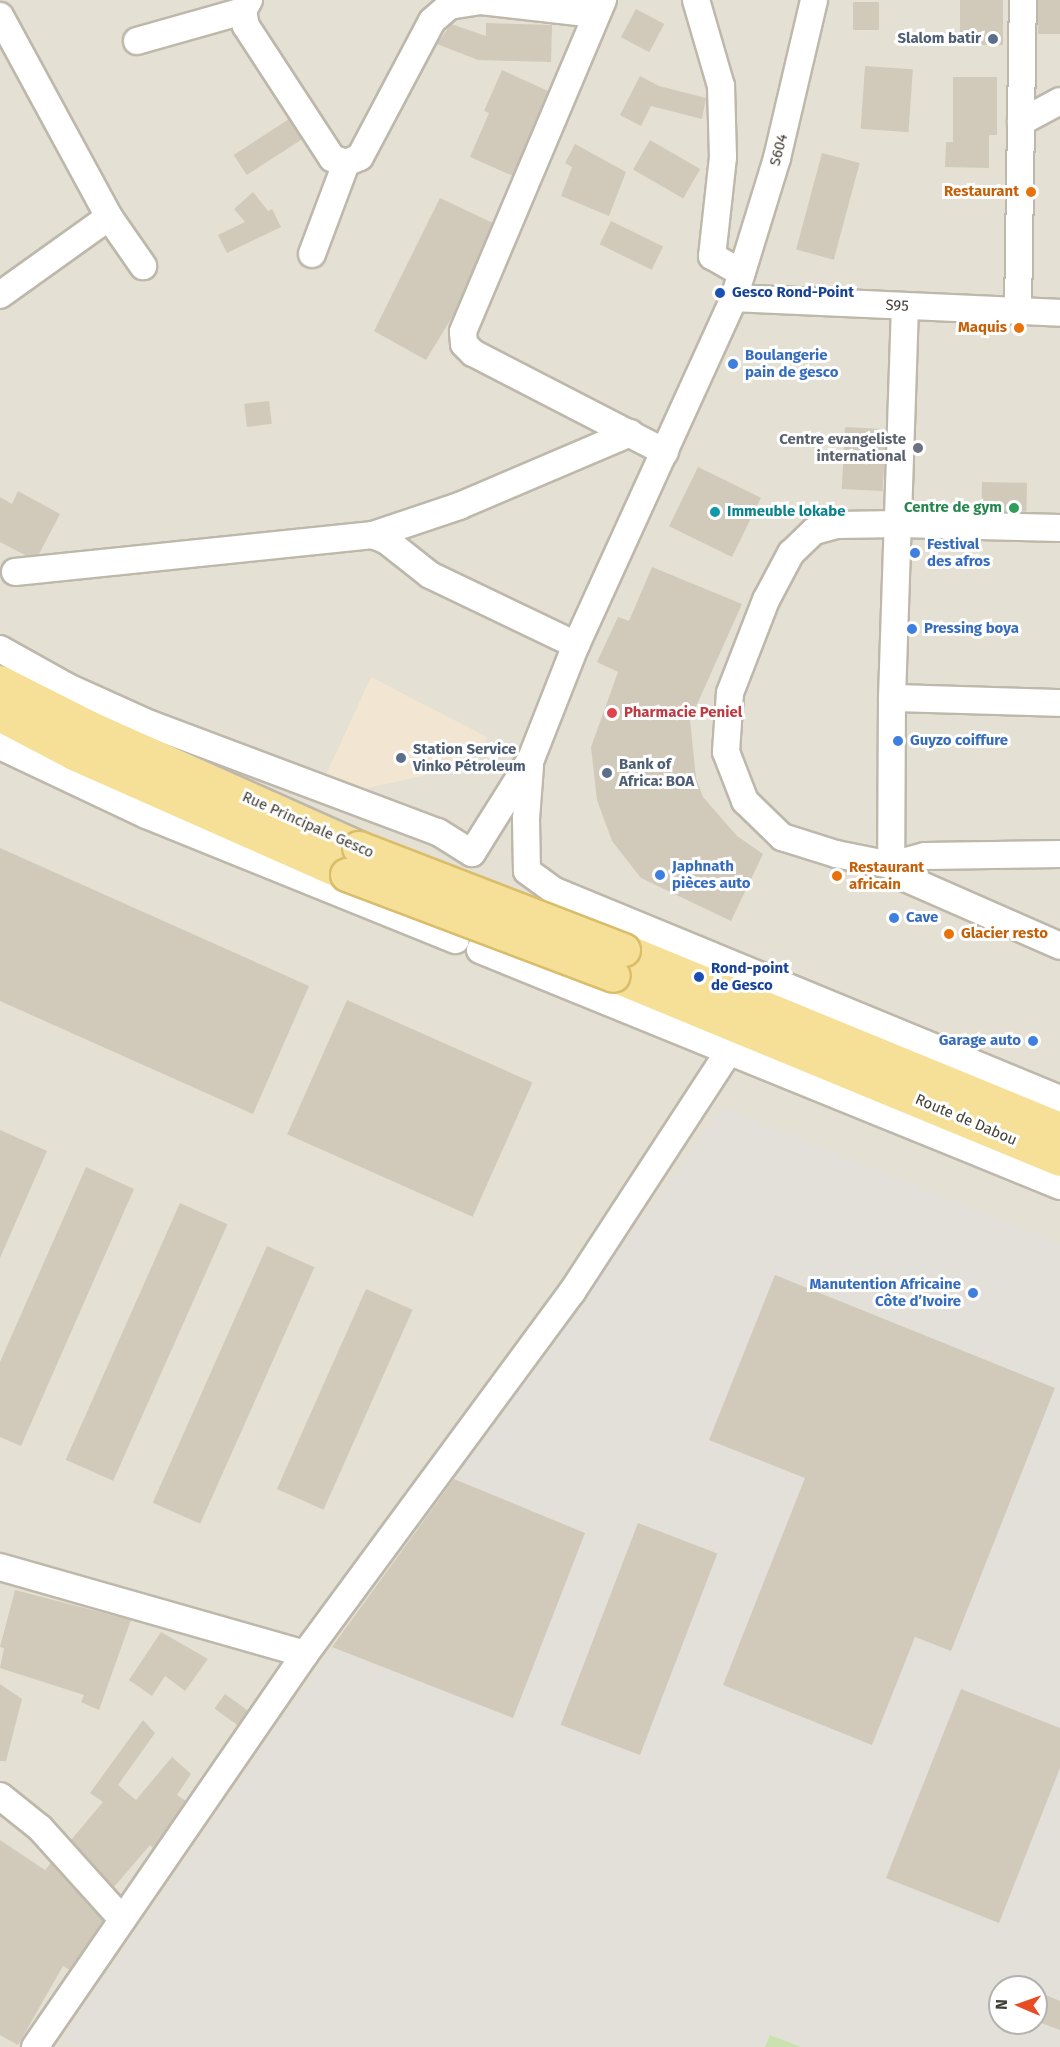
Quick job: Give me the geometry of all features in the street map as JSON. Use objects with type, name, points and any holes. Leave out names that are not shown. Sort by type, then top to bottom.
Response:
[{"type":"main road","name":"Rue Principale Gesco","points":[[0,682],[353,862]]},
{"type":"main road","name":"Rue Principale Gesco","points":[[0,715],[74,754],[619,963],[877,1067]]},
{"type":"main road","name":"Route de Dabou","points":[[877,1067],[1060,1129]]},
{"type":"main road","name":"Route de Dabou","points":[[877,1067],[1060,1160]]},
{"type":"street","points":[[696,0],[721,86],[723,158],[712,256],[742,273]]},
{"type":"street","name":"S604","points":[[531,759],[576,645],[734,298],[777,158],[814,0]]},
{"type":"street","points":[[1018,311],[1023,0]]},
{"type":"street","points":[[137,41],[246,6],[246,26],[332,158],[346,163],[360,157],[432,21],[449,6],[481,2],[599,7],[463,332],[464,344],[473,353],[665,452]]},
{"type":"street","points":[[0,16],[109,217],[143,266]]},
{"type":"street","points":[[1021,122],[1060,101]]},
{"type":"street","points":[[312,254],[346,163]]},
{"type":"street","points":[[0,295],[109,217]]},
{"type":"street","name":"S95","points":[[734,298],[1060,313]]},
{"type":"street","points":[[905,306],[900,524],[892,698],[891,865],[903,877],[1060,946]]},
{"type":"street","points":[[15,572],[373,535],[459,506],[630,433]]},
{"type":"street","points":[[1060,528],[900,524],[837,525],[814,531],[791,553],[766,600],[730,693],[726,752],[745,801],[782,837],[836,854],[891,865],[925,856],[1060,854]]},
{"type":"street","points":[[373,535],[387,541],[429,574],[576,645]]},
{"type":"street","points":[[0,649],[68,687],[150,724],[431,829],[472,853],[503,853],[555,891],[1060,1100]]},
{"type":"street","points":[[892,698],[1060,703]]},
{"type":"street","points":[[0,746],[146,815],[1060,1186]]},
{"type":"street","points":[[456,940],[439,915],[439,884],[452,865],[472,853],[531,759]]},
{"type":"street","points":[[480,950],[512,944],[529,926],[537,903],[527,871],[526,819],[531,759]]},
{"type":"street","points":[[35,2047],[121,1918],[190,1825],[305,1654],[572,1292],[729,1051]]},
{"type":"street","points":[[0,1567],[305,1654]]},
{"type":"street","points":[[0,1796],[40,1828],[121,1918]]},
{"type":"shaded area","points":[[0,0],[1060,0],[1060,2047],[0,2047]]},
{"type":"shaded area","points":[[371,677],[487,737],[485,750],[430,774],[364,789],[325,777]]},
{"type":"shaded area","points":[[722,1107],[1060,1243],[1060,2047],[75,2047],[61,2041],[297,1697]]},
{"type":"green space","points":[[770,2035],[801,2047],[765,2047]]},
{"type":"building","points":[[960,0],[1003,0],[1003,45],[960,45]]},
{"type":"building","points":[[1038,0],[1060,0],[1060,34],[1038,34]]},
{"type":"building","points":[[853,2],[879,2],[879,30],[853,30]]},
{"type":"building","points":[[636,9],[664,24],[649,52],[621,37]]},
{"type":"building","points":[[486,23],[552,25],[551,62],[478,60],[437,44],[451,24],[486,36]]},
{"type":"building","points":[[865,66],[913,69],[908,132],[861,129]]},
{"type":"building","points":[[502,70],[548,91],[513,176],[470,157],[489,113],[484,111]]},
{"type":"building","points":[[640,76],[659,86],[706,98],[702,119],[651,106],[641,126],[620,115]]},
{"type":"building","points":[[953,77],[997,77],[997,135],[989,135],[989,168],[945,167],[946,142],[953,142]]},
{"type":"building","points":[[289,119],[302,139],[247,175],[234,155]]},
{"type":"building","points":[[650,140],[700,169],[683,198],[633,169]]},
{"type":"building","points":[[575,144],[626,172],[609,216],[561,196],[572,167],[565,163]]},
{"type":"building","points":[[822,153],[860,163],[834,260],[796,250]]},
{"type":"building","points":[[253,192],[268,211],[272,209],[281,227],[227,253],[218,235],[245,222],[234,209]]},
{"type":"building","points":[[440,198],[493,223],[454,314],[426,360],[374,331]]},
{"type":"building","points":[[611,221],[663,246],[652,270],[600,244]]},
{"type":"building","points":[[269,401],[272,424],[247,427],[244,404]]},
{"type":"building","points":[[845,427],[886,429],[883,491],[842,489]]},
{"type":"building","name":"Immeuble lokabe","points":[[698,467],[761,498],[732,557],[669,526]]},
{"type":"building","points":[[982,482],[1027,483],[1026,512],[981,511]]},
{"type":"building","points":[[18,491],[60,514],[39,554],[27,556],[0,542],[0,497],[12,504]]},
{"type":"building","points":[[652,567],[742,604],[690,720],[696,778],[703,797],[737,836],[763,854],[731,921],[641,878],[612,841],[597,800],[591,747],[618,672],[597,662],[618,617],[629,621]]},
{"type":"building","points":[[0,848],[309,986],[253,1114],[0,1001]]},
{"type":"building","points":[[347,1000],[532,1083],[473,1217],[287,1134]]},
{"type":"building","points":[[0,1130],[47,1151],[0,1258]]},
{"type":"building","points":[[86,1167],[134,1189],[21,1446],[0,1437],[0,1362]]},
{"type":"building","points":[[180,1203],[228,1224],[113,1481],[66,1460]]},
{"type":"building","points":[[267,1246],[315,1267],[200,1524],[153,1503]]},
{"type":"building","points":[[775,1275],[1055,1388],[951,1651],[915,1637],[872,1745],[723,1685],[805,1478],[709,1440]]},
{"type":"building","points":[[366,1289],[413,1310],[324,1510],[277,1489]]},
{"type":"building","points":[[454,1479],[585,1533],[513,1718],[332,1647]]},
{"type":"building","points":[[638,1523],[717,1553],[640,1755],[561,1725]]},
{"type":"building","points":[[15,1590],[131,1620],[99,1710],[81,1702],[84,1695],[0,1668],[4,1648],[0,1647]]},
{"type":"building","points":[[161,1632],[208,1659],[185,1691],[165,1676],[152,1696],[129,1680]]},
{"type":"building","points":[[0,1684],[22,1699],[6,1761],[0,1761]]},
{"type":"building","points":[[961,1689],[1060,1728],[1060,1768],[999,1923],[886,1878]]},
{"type":"building","points":[[225,1694],[248,1711],[238,1726],[214,1709]]},
{"type":"building","points":[[143,1720],[155,1733],[118,1785],[136,1800],[172,1757],[191,1774],[177,1795],[186,1801],[153,1848],[150,1845],[114,1887],[71,1840],[103,1802],[90,1793]]},
{"type":"building","points":[[0,1840],[45,1870],[51,1863],[103,1921],[70,1970],[63,1966],[18,2045],[0,2035]]},
{"type":"building","points":[[1048,1996],[1060,2001],[1060,2030],[1048,2026]]},
{"type":"place","name":"Slalom batir","points":[[993,39]]},
{"type":"place","name":"Restaurant","points":[[1031,192]]},
{"type":"place","name":"Gesco Rond-Point","points":[[720,293]]},
{"type":"place","name":"Maquis","points":[[1019,328]]},
{"type":"place","name":"Boulangerie pain de gesco","points":[[733,364]]},
{"type":"place","name":"Centre evangeliste international","points":[[918,448]]},
{"type":"place","name":"Centre de gym","points":[[1014,508]]},
{"type":"place","name":"Immeuble lokabe","points":[[715,512]]},
{"type":"place","name":"Festival des afros","points":[[915,553]]},
{"type":"place","name":"Pressing boya","points":[[912,629]]},
{"type":"place","name":"Pharmacie Peniel","points":[[612,713]]},
{"type":"place","name":"Guyzo coiffure","points":[[898,741]]},
{"type":"place","name":"Station Service Vinko Pétroleum","points":[[401,758]]},
{"type":"place","name":"Bank of Africa: BOA","points":[[607,773]]},
{"type":"place","name":"Japhnath pièces auto","points":[[660,875]]},
{"type":"place","name":"Restaurant africain","points":[[837,876]]},
{"type":"place","name":"Cave","points":[[894,918]]},
{"type":"place","name":"Glacier resto","points":[[949,934]]},
{"type":"place","name":"Rond-point de Gesco","points":[[699,977]]},
{"type":"place","name":"Garage auto","points":[[1033,1041]]},
{"type":"place","name":"Manutention Africaine Côte d’Ivoire","points":[[973,1293]]}]
